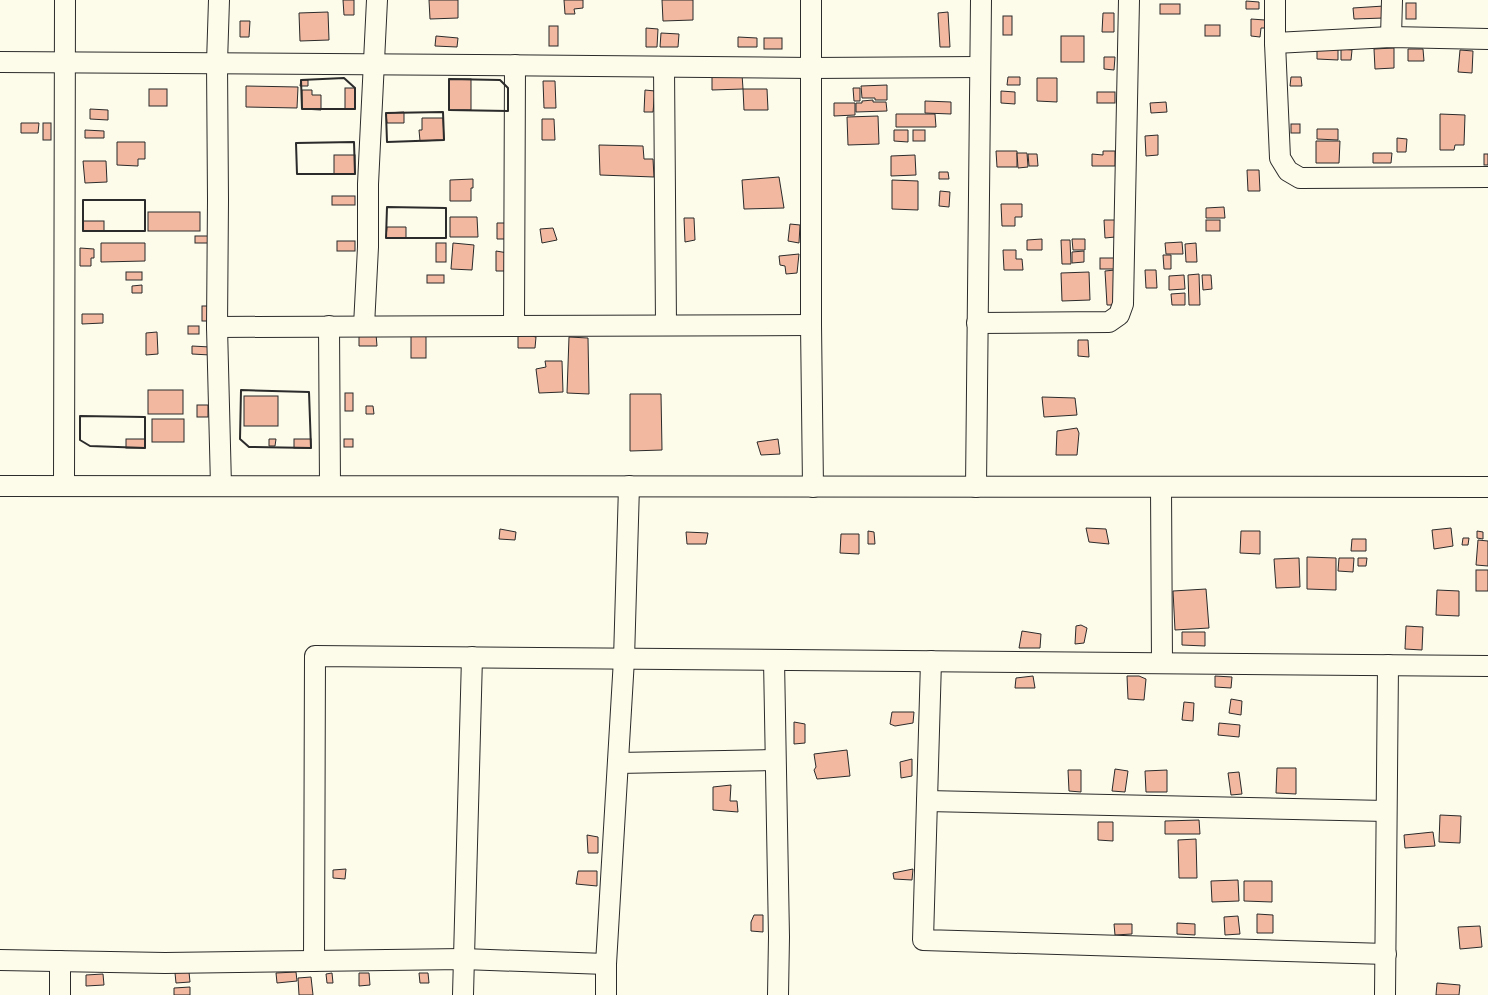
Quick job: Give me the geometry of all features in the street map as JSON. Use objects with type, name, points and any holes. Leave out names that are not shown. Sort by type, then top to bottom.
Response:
[{"type":"street","points":[[64,486],[65,0]]},
{"type":"street","points":[[219,0],[217,63],[217,327],[221,486]]},
{"type":"street","points":[[364,326],[368,247],[368,184],[377,0]]},
{"type":"street","points":[[810,0],[810,325],[813,487]]},
{"type":"street","points":[[976,487],[981,0]]},
{"type":"street","points":[[977,323],[1109,322],[1119,315],[1123,304],[1130,0]]},
{"type":"street","points":[[1275,0],[1275,43],[1280,158],[1288,171],[1300,178],[1488,177]]},
{"type":"street","points":[[1392,0],[1392,37]]},
{"type":"street","points":[[1275,43],[1392,37],[1488,39]]},
{"type":"street","points":[[0,62],[811,68],[980,67]]},
{"type":"street","points":[[514,326],[515,65]]},
{"type":"street","points":[[664,67],[666,325]]},
{"type":"street","points":[[217,327],[810,325]]},
{"type":"street","points":[[329,326],[330,486]]},
{"type":"street","points":[[0,486],[1488,487]]},
{"type":"street","points":[[606,995],[606,964],[624,659],[629,486]]},
{"type":"street","points":[[1161,487],[1162,663]]},
{"type":"street","points":[[314,961],[315,656],[1488,666]]},
{"type":"street","points":[[463,995],[472,657]]},
{"type":"street","points":[[774,660],[778,995]]},
{"type":"street","points":[[931,661],[923,940],[1386,954]]},
{"type":"street","points":[[1385,995],[1388,665]]},
{"type":"street","points":[[618,762],[775,760]]},
{"type":"street","points":[[927,801],[1386,811]]},
{"type":"street","points":[[0,960],[166,963],[463,959],[606,964]]},
{"type":"street","points":[[60,961],[60,995]]},
{"type":"building","points":[[343,0],[354,0],[354,15],[344,15]]},
{"type":"building","points":[[429,0],[458,0],[458,18],[430,19]]},
{"type":"building","points":[[564,0],[583,0],[583,8],[574,9],[575,14],[565,14]]},
{"type":"building","points":[[662,0],[693,0],[693,20],[663,21]]},
{"type":"building","points":[[1246,1],[1259,2],[1259,9],[1246,9]]},
{"type":"building","points":[[1406,3],[1416,3],[1416,19],[1406,19]]},
{"type":"building","points":[[1160,4],[1180,4],[1180,14],[1160,14]]},
{"type":"building","points":[[1384,6],[1384,18],[1354,19],[1353,8]]},
{"type":"building","points":[[328,12],[329,40],[300,41],[299,13]]},
{"type":"building","points":[[948,12],[950,47],[940,47],[938,13]]},
{"type":"building","points":[[1103,13],[1114,13],[1114,32],[1102,32]]},
{"type":"building","points":[[1003,16],[1012,16],[1012,35],[1003,35]]},
{"type":"building","points":[[1251,19],[1265,20],[1265,28],[1261,28],[1260,37],[1251,36]]},
{"type":"building","points":[[240,21],[250,21],[249,37],[240,37]]},
{"type":"building","points":[[1205,25],[1220,25],[1220,36],[1205,36]]},
{"type":"building","points":[[549,26],[558,26],[558,46],[549,46]]},
{"type":"building","points":[[646,28],[658,29],[657,47],[646,47]]},
{"type":"building","points":[[661,33],[679,34],[678,47],[660,47]]},
{"type":"building","points":[[436,36],[458,38],[457,47],[435,46]]},
{"type":"building","points":[[1061,36],[1084,36],[1084,62],[1061,62]]},
{"type":"building","points":[[738,37],[757,38],[757,47],[738,47]]},
{"type":"building","points":[[764,38],[782,38],[782,49],[764,49]]},
{"type":"building","points":[[1317,48],[1338,49],[1338,60],[1317,59]]},
{"type":"building","points":[[1394,48],[1394,68],[1375,69],[1374,49]]},
{"type":"building","points":[[1341,49],[1352,50],[1351,60],[1341,60]]},
{"type":"building","points":[[1408,49],[1423,49],[1424,61],[1408,61]]},
{"type":"building","points":[[1460,50],[1473,51],[1472,73],[1458,72]]},
{"type":"building","points":[[1104,57],[1115,57],[1114,70],[1104,69]]},
{"type":"building","points":[[742,74],[743,89],[712,90],[712,75]]},
{"type":"building","points":[[1008,77],[1020,77],[1020,85],[1007,85]]},
{"type":"building","points":[[1291,77],[1301,77],[1302,86],[1290,86]]},
{"type":"building","points":[[1037,78],[1057,78],[1057,102],[1037,101]]},
{"type":"building","points":[[449,79],[471,79],[471,110],[449,110]]},
{"type":"building","points":[[301,80],[308,80],[308,86],[300,86]]},
{"type":"building","points":[[543,81],[555,81],[556,108],[544,108]]},
{"type":"building","points":[[887,85],[887,100],[862,98],[861,86]]},
{"type":"building","points":[[246,86],[298,87],[297,108],[246,107]]},
{"type":"building","points":[[345,88],[355,88],[355,109],[345,109]]},
{"type":"building","points":[[853,88],[860,88],[860,101],[854,101]]},
{"type":"building","points":[[149,89],[167,89],[167,106],[149,106]]},
{"type":"building","points":[[743,89],[767,89],[768,110],[744,110]]},
{"type":"building","points":[[302,90],[312,90],[312,95],[321,95],[321,110],[302,109]]},
{"type":"building","points":[[645,90],[655,91],[653,112],[644,112]]},
{"type":"building","points":[[1001,91],[1015,92],[1015,104],[1001,103]]},
{"type":"building","points":[[1097,92],[1115,92],[1115,103],[1097,103]]},
{"type":"building","points":[[873,100],[873,102],[886,102],[887,111],[856,112],[856,103]]},
{"type":"building","points":[[925,101],[951,102],[951,114],[925,113]]},
{"type":"building","points":[[1166,102],[1167,112],[1151,113],[1150,103]]},
{"type":"building","points":[[834,103],[855,103],[855,115],[834,116]]},
{"type":"building","points":[[90,109],[108,110],[108,120],[90,119]]},
{"type":"building","points":[[404,112],[404,123],[387,123],[386,113]]},
{"type":"building","points":[[896,114],[935,114],[936,127],[896,127]]},
{"type":"building","points":[[1440,114],[1465,115],[1464,145],[1455,145],[1454,150],[1440,150]]},
{"type":"building","points":[[878,116],[879,144],[848,145],[847,117]]},
{"type":"building","points":[[422,118],[443,118],[444,140],[420,141],[419,130],[422,130]]},
{"type":"building","points":[[542,119],[554,119],[555,140],[542,140]]},
{"type":"building","points":[[21,123],[39,123],[38,133],[21,133]]},
{"type":"building","points":[[43,123],[51,123],[51,140],[43,140]]},
{"type":"building","points":[[1291,124],[1300,124],[1300,133],[1291,133]]},
{"type":"building","points":[[1317,129],[1338,129],[1338,140],[1317,139]]},
{"type":"building","points":[[85,130],[104,131],[104,138],[85,138]]},
{"type":"building","points":[[894,130],[908,130],[908,142],[894,141]]},
{"type":"building","points":[[913,130],[925,130],[925,141],[913,141]]},
{"type":"building","points":[[1158,135],[1158,155],[1146,156],[1145,136]]},
{"type":"building","points":[[1397,138],[1407,139],[1406,152],[1397,152]]},
{"type":"building","points":[[1316,141],[1340,141],[1339,163],[1316,163]]},
{"type":"building","points":[[117,142],[145,142],[145,159],[138,159],[138,166],[117,165]]},
{"type":"building","points":[[599,145],[643,146],[644,159],[653,159],[654,177],[600,175]]},
{"type":"building","points":[[996,151],[1017,151],[1017,167],[997,167]]},
{"type":"building","points":[[1103,151],[1115,151],[1115,166],[1092,166],[1092,154],[1103,155]]},
{"type":"building","points":[[1017,153],[1027,153],[1028,167],[1018,168]]},
{"type":"building","points":[[1373,153],[1392,153],[1391,163],[1373,163]]},
{"type":"building","points":[[1028,154],[1037,154],[1038,166],[1029,166]]},
{"type":"building","points":[[1484,154],[1488,154],[1488,165],[1484,165]]},
{"type":"building","points":[[334,155],[355,155],[355,174],[334,174]]},
{"type":"building","points":[[915,155],[916,175],[891,176],[891,156]]},
{"type":"building","points":[[83,161],[106,161],[107,182],[85,183]]},
{"type":"building","points":[[1247,170],[1259,170],[1260,191],[1248,191]]},
{"type":"building","points":[[939,172],[948,172],[949,179],[939,179]]},
{"type":"building","points":[[779,177],[784,208],[744,209],[742,180]]},
{"type":"building","points":[[473,179],[471,201],[450,201],[450,180]]},
{"type":"building","points":[[892,180],[918,181],[918,210],[892,209]]},
{"type":"building","points":[[940,191],[950,192],[949,207],[939,206]]},
{"type":"building","points":[[332,196],[355,196],[355,205],[332,205]]},
{"type":"building","points":[[1001,204],[1022,204],[1022,217],[1015,217],[1015,226],[1002,226]]},
{"type":"building","points":[[1224,207],[1225,218],[1206,218],[1206,208]]},
{"type":"building","points":[[148,212],[200,212],[200,231],[148,231]]},
{"type":"building","points":[[450,217],[477,217],[478,237],[450,237]]},
{"type":"building","points":[[684,218],[694,218],[695,240],[685,242]]},
{"type":"building","points":[[1104,220],[1115,220],[1115,237],[1105,238]]},
{"type":"building","points":[[1206,220],[1220,220],[1220,231],[1206,231]]},
{"type":"building","points":[[83,221],[104,221],[104,231],[83,231]]},
{"type":"building","points":[[497,223],[507,223],[508,239],[497,239]]},
{"type":"building","points":[[790,224],[800,225],[799,243],[788,241]]},
{"type":"building","points":[[387,227],[406,227],[406,238],[386,238]]},
{"type":"building","points":[[553,228],[557,240],[542,243],[540,229]]},
{"type":"building","points":[[195,236],[210,236],[210,243],[195,243]]},
{"type":"building","points":[[1042,239],[1042,250],[1027,250],[1027,240]]},
{"type":"building","points":[[1072,239],[1085,239],[1085,250],[1073,250]]},
{"type":"building","points":[[1061,240],[1070,240],[1071,264],[1062,264]]},
{"type":"building","points":[[337,241],[355,241],[355,251],[337,251]]},
{"type":"building","points":[[1182,242],[1183,254],[1166,254],[1165,243]]},
{"type":"building","points":[[101,243],[145,243],[145,261],[101,262]]},
{"type":"building","points":[[436,243],[446,243],[446,262],[436,262]]},
{"type":"building","points":[[453,243],[474,245],[472,270],[451,269]]},
{"type":"building","points":[[1196,243],[1197,262],[1186,262],[1185,244]]},
{"type":"building","points":[[80,248],[94,249],[94,258],[91,258],[91,266],[80,266]]},
{"type":"building","points":[[1003,250],[1016,250],[1016,259],[1022,259],[1023,270],[1004,270]]},
{"type":"building","points":[[496,251],[508,253],[508,271],[496,271]]},
{"type":"building","points":[[1084,251],[1084,262],[1072,263],[1072,252]]},
{"type":"building","points":[[799,254],[797,273],[786,274],[785,266],[780,265],[779,256]]},
{"type":"building","points":[[1163,255],[1171,255],[1171,269],[1164,269]]},
{"type":"building","points":[[1100,258],[1114,258],[1114,269],[1100,269]]},
{"type":"building","points":[[1115,270],[1117,305],[1107,305],[1105,271]]},
{"type":"building","points":[[1145,270],[1156,270],[1157,288],[1146,288]]},
{"type":"building","points":[[126,272],[142,272],[142,280],[126,280]]},
{"type":"building","points":[[1089,272],[1090,300],[1062,301],[1061,273]]},
{"type":"building","points":[[1199,274],[1200,305],[1189,305],[1188,275]]},
{"type":"building","points":[[427,275],[444,275],[444,283],[427,283]]},
{"type":"building","points":[[1184,275],[1185,289],[1169,290],[1169,276]]},
{"type":"building","points":[[1202,275],[1211,275],[1212,289],[1203,290]]},
{"type":"building","points":[[142,285],[142,293],[132,293],[132,286]]},
{"type":"building","points":[[1185,293],[1185,305],[1172,305],[1171,294]]},
{"type":"building","points":[[202,306],[210,306],[210,321],[202,321]]},
{"type":"building","points":[[82,314],[103,314],[103,323],[82,324]]},
{"type":"building","points":[[188,326],[199,326],[199,334],[188,334]]},
{"type":"building","points":[[157,332],[158,354],[146,355],[146,333]]},
{"type":"building","points":[[518,333],[536,337],[535,348],[518,348]]},
{"type":"building","points":[[359,334],[376,334],[377,346],[359,346]]},
{"type":"building","points":[[411,334],[426,334],[426,358],[411,358]]},
{"type":"building","points":[[569,337],[588,338],[589,394],[567,393]]},
{"type":"building","points":[[1078,340],[1088,340],[1089,357],[1078,356]]},
{"type":"building","points":[[192,346],[210,347],[210,355],[192,354]]},
{"type":"building","points":[[545,361],[562,361],[563,392],[539,393],[536,369],[546,367]]},
{"type":"building","points":[[148,390],[183,390],[183,414],[148,414]]},
{"type":"building","points":[[345,393],[353,393],[353,411],[345,411]]},
{"type":"building","points":[[630,394],[661,394],[662,450],[630,451]]},
{"type":"building","points":[[244,396],[278,396],[278,426],[244,426]]},
{"type":"building","points":[[1042,397],[1075,398],[1077,415],[1044,417]]},
{"type":"building","points":[[197,405],[208,405],[208,417],[197,417]]},
{"type":"building","points":[[366,406],[373,406],[374,414],[366,414]]},
{"type":"building","points":[[152,419],[184,419],[184,442],[152,442]]},
{"type":"building","points":[[1077,428],[1079,433],[1077,455],[1056,455],[1057,431]]},
{"type":"building","points":[[126,439],[145,439],[145,448],[126,448]]},
{"type":"building","points":[[269,439],[276,439],[275,446],[269,446]]},
{"type":"building","points":[[294,439],[311,439],[311,448],[294,448]]},
{"type":"building","points":[[344,439],[353,439],[353,447],[344,447]]},
{"type":"building","points":[[778,439],[780,454],[761,455],[757,442]]},
{"type":"building","points":[[1086,528],[1106,529],[1109,544],[1089,542]]},
{"type":"building","points":[[1451,528],[1453,546],[1434,549],[1432,530]]},
{"type":"building","points":[[500,529],[516,532],[515,540],[499,539]]},
{"type":"building","points":[[868,531],[874,532],[875,544],[868,544]]},
{"type":"building","points":[[1241,531],[1260,531],[1260,554],[1240,553]]},
{"type":"building","points":[[1477,531],[1483,532],[1483,539],[1477,538]]},
{"type":"building","points":[[686,532],[708,533],[706,544],[687,544]]},
{"type":"building","points":[[841,534],[859,534],[859,554],[840,553]]},
{"type":"building","points":[[1463,538],[1469,538],[1468,545],[1462,545]]},
{"type":"building","points":[[1352,539],[1366,539],[1366,551],[1351,551]]},
{"type":"building","points":[[1478,540],[1488,541],[1488,566],[1476,565]]},
{"type":"building","points":[[1307,557],[1336,558],[1336,590],[1307,589]]},
{"type":"building","points":[[1299,558],[1300,587],[1276,588],[1274,559]]},
{"type":"building","points":[[1339,558],[1354,558],[1353,572],[1338,571]]},
{"type":"building","points":[[1358,558],[1367,558],[1366,566],[1358,566]]},
{"type":"building","points":[[1476,570],[1488,570],[1488,591],[1476,591]]},
{"type":"building","points":[[1206,589],[1209,628],[1175,630],[1173,591]]},
{"type":"building","points":[[1437,590],[1459,591],[1459,616],[1436,615]]},
{"type":"building","points":[[1081,625],[1087,628],[1084,643],[1075,644],[1076,626]]},
{"type":"building","points":[[1406,626],[1423,627],[1422,650],[1405,649]]},
{"type":"building","points":[[1022,631],[1041,634],[1040,648],[1019,648]]},
{"type":"building","points":[[1182,632],[1205,632],[1205,646],[1182,645]]},
{"type":"building","points":[[1033,676],[1035,688],[1015,688],[1016,678]]},
{"type":"building","points":[[1127,676],[1139,676],[1146,679],[1144,700],[1128,699]]},
{"type":"building","points":[[1215,676],[1232,677],[1231,688],[1215,687]]},
{"type":"building","points":[[1231,699],[1242,701],[1241,715],[1229,713]]},
{"type":"building","points":[[1184,702],[1194,703],[1193,721],[1182,720]]},
{"type":"building","points":[[892,712],[914,712],[913,723],[895,726],[890,724]]},
{"type":"building","points":[[794,722],[805,724],[805,743],[794,744]]},
{"type":"building","points":[[1219,723],[1240,725],[1239,737],[1218,735]]},
{"type":"building","points":[[847,750],[850,776],[817,779],[814,770],[816,767],[814,754]]},
{"type":"building","points":[[912,759],[912,776],[901,778],[900,762]]},
{"type":"building","points":[[1277,768],[1296,768],[1296,794],[1276,793]]},
{"type":"building","points":[[1115,769],[1128,771],[1125,792],[1112,791]]},
{"type":"building","points":[[1068,770],[1081,770],[1081,792],[1069,791]]},
{"type":"building","points":[[1167,770],[1167,792],[1146,792],[1145,771]]},
{"type":"building","points":[[1239,772],[1242,794],[1231,795],[1228,773]]},
{"type":"building","points":[[731,785],[730,801],[737,801],[738,812],[713,810],[713,787]]},
{"type":"building","points":[[1440,815],[1461,816],[1460,843],[1439,842]]},
{"type":"building","points":[[1199,820],[1200,834],[1165,834],[1165,821]]},
{"type":"building","points":[[1098,822],[1113,822],[1113,841],[1098,840]]},
{"type":"building","points":[[1433,832],[1435,846],[1405,848],[1404,835]]},
{"type":"building","points":[[587,835],[598,837],[598,853],[588,853]]},
{"type":"building","points":[[1196,839],[1197,878],[1179,878],[1178,840]]},
{"type":"building","points":[[346,869],[345,879],[333,878],[333,870]]},
{"type":"building","points":[[913,869],[912,880],[894,879],[893,873]]},
{"type":"building","points":[[578,871],[597,871],[597,886],[576,884]]},
{"type":"building","points":[[1238,880],[1239,901],[1212,902],[1211,881]]},
{"type":"building","points":[[1244,881],[1272,881],[1272,902],[1244,901]]},
{"type":"building","points":[[1257,914],[1273,915],[1273,933],[1257,933]]},
{"type":"building","points":[[754,915],[763,915],[763,932],[751,931],[751,922]]},
{"type":"building","points":[[1238,916],[1240,934],[1225,935],[1224,917]]},
{"type":"building","points":[[1177,923],[1195,924],[1195,935],[1177,934]]},
{"type":"building","points":[[1114,924],[1132,924],[1132,934],[1115,935]]},
{"type":"building","points":[[1480,926],[1482,947],[1460,949],[1458,927]]},
{"type":"building","points":[[189,972],[190,982],[176,983],[175,973]]},
{"type":"building","points":[[296,972],[297,981],[277,983],[276,973]]},
{"type":"building","points":[[332,973],[333,983],[327,983],[326,974]]},
{"type":"building","points":[[359,973],[369,973],[370,985],[359,986]]},
{"type":"building","points":[[419,973],[428,973],[429,983],[420,983]]},
{"type":"building","points":[[103,974],[104,985],[86,986],[86,975]]},
{"type":"building","points":[[311,977],[313,995],[299,995],[298,978]]},
{"type":"building","points":[[1437,983],[1460,985],[1459,995],[1436,995]]},
{"type":"building","points":[[190,987],[190,995],[174,995],[174,988]]},
{"type":"wall","points":[[344,78],[355,88],[355,109],[302,109],[301,80],[344,78]]},
{"type":"wall","points":[[449,79],[500,80],[508,88],[508,111],[449,110],[449,79]]},
{"type":"wall","points":[[443,112],[444,140],[387,142],[386,113],[443,112]]},
{"type":"wall","points":[[354,142],[355,174],[297,174],[296,143],[354,142]]},
{"type":"wall","points":[[83,200],[145,200],[145,231],[83,231],[83,200]]},
{"type":"wall","points":[[387,207],[446,208],[446,238],[386,238],[387,207]]},
{"type":"wall","points":[[241,390],[309,392],[311,448],[249,447],[240,439],[241,390]]},
{"type":"wall","points":[[80,416],[145,417],[145,448],[90,446],[80,440],[80,416]]}]
